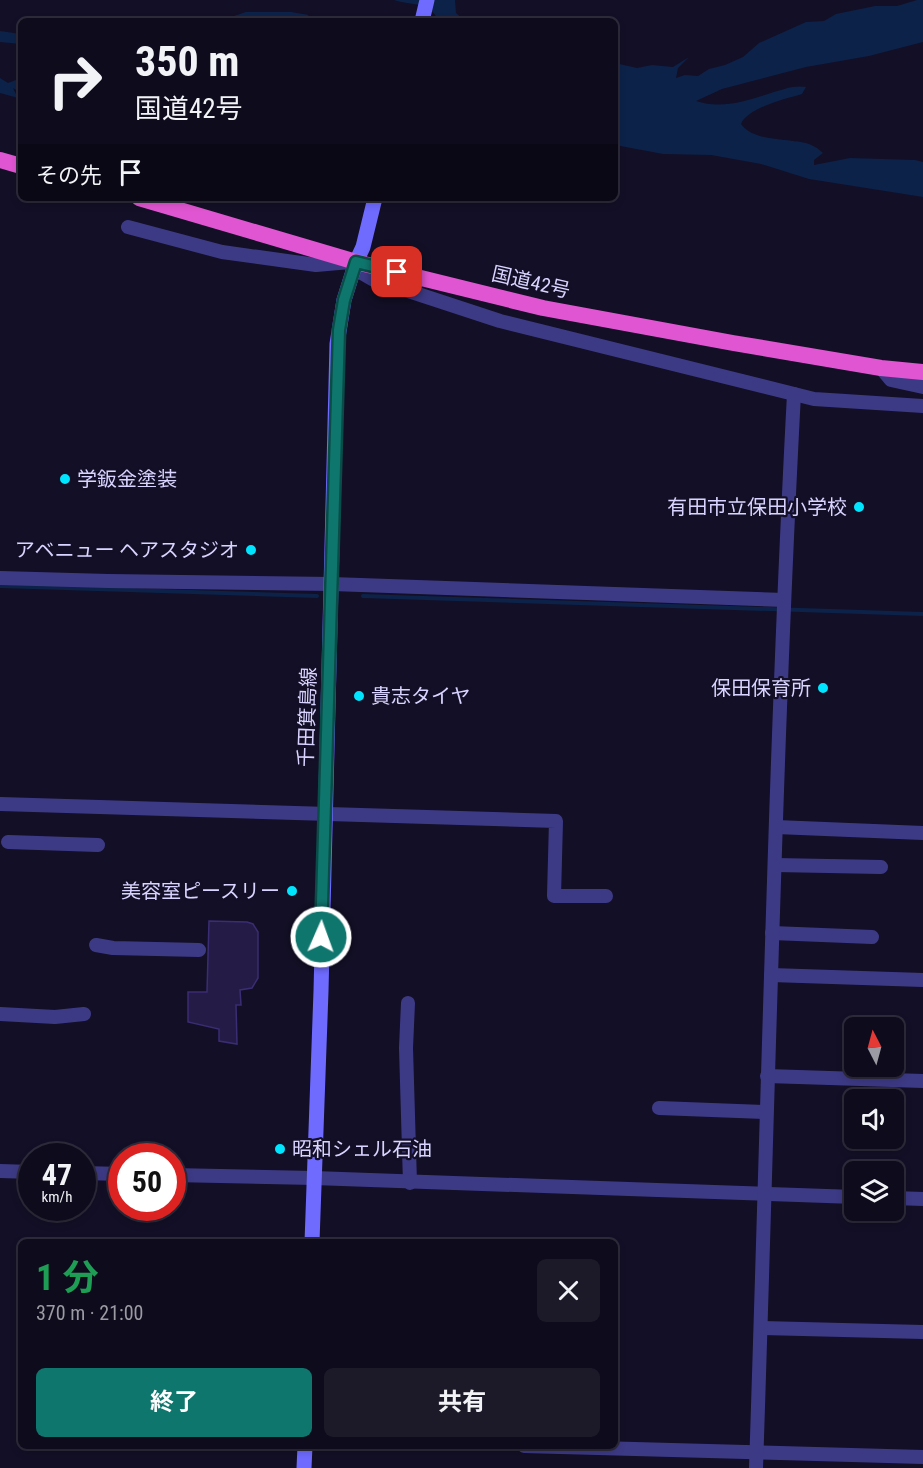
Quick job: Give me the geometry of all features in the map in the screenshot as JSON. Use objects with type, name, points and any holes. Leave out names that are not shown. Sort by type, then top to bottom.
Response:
[{"type":"highway","points":[[0,160],[18,165]]},
{"type":"highway","name":"国道42号","points":[[150,201],[543,308],[734,344],[881,368],[923,372]]},
{"type":"main road","points":[[423,18],[428,0]]},
{"type":"main road","name":"千田箕島線","points":[[312,1239],[337,344],[344,300],[374,201]]},
{"type":"main road","points":[[304,1468],[305,1449]]},
{"type":"street","points":[[128,227],[222,252],[316,265],[357,259],[372,279],[500,321],[828,401],[923,406]]},
{"type":"street","points":[[881,368],[891,380],[923,387]]},
{"type":"street","points":[[756,1468],[772,933],[794,394]]},
{"type":"street","points":[[0,578],[332,584],[784,600]]},
{"type":"street","points":[[0,804],[556,821],[554,896],[606,896]]},
{"type":"street","points":[[776,827],[923,833]]},
{"type":"street","points":[[8,842],[98,845]]},
{"type":"street","points":[[775,865],[881,867]]},
{"type":"street","points":[[772,933],[872,937]]},
{"type":"street","points":[[96,945],[113,948],[199,950]]},
{"type":"street","points":[[771,975],[923,980]]},
{"type":"street","points":[[408,1003],[406,1048],[410,1182]]},
{"type":"street","points":[[0,1014],[55,1017],[84,1014]]},
{"type":"street","points":[[767,1076],[923,1081]]},
{"type":"street","points":[[659,1108],[766,1112]]},
{"type":"street","points":[[0,1171],[18,1172]]},
{"type":"street","points":[[186,1175],[844,1197]]},
{"type":"street","points":[[904,1198],[923,1199]]},
{"type":"street","points":[[760,1328],[923,1332]]},
{"type":"street","points":[[618,1449],[923,1457]]},
{"type":"water","points":[[394,0],[455,0],[456,13],[462,18],[436,18],[431,10],[425,7]]},
{"type":"water","points":[[923,0],[923,42],[869,56],[806,67],[722,89],[696,101],[716,105],[726,104],[790,88],[806,87],[802,94],[758,109],[745,118],[741,124],[748,131],[757,135],[816,147],[823,153],[814,160],[814,165],[850,158],[923,162],[923,197],[809,179],[761,164],[711,155],[663,154],[618,146],[618,64],[637,68],[652,65],[673,67],[689,57],[678,68],[676,78],[685,75],[698,76],[709,69],[743,57],[759,43],[806,22],[824,21],[836,14],[875,6],[897,6]]},
{"type":"water","points":[[246,12],[291,12],[309,15],[305,18],[218,18]]},
{"type":"water","points":[[0,31],[18,34],[18,44],[0,42]]},
{"type":"water","points":[[0,78],[8,83],[18,79],[18,91],[13,88],[18,98],[0,93]]},
{"type":"building","points":[[209,921],[247,922],[253,924],[258,932],[258,978],[252,988],[240,990],[241,1005],[236,1005],[237,1044],[219,1041],[219,1029],[188,1022],[188,992],[207,992]]},
{"type":"waterway","points":[[0,586],[317,596]]},
{"type":"waterway","points":[[363,596],[923,614]]},
{"type":"place","name":"学鈑金塗装","points":[[65,479]]},
{"type":"place","name":"有田市立保田小学校","points":[[859,507]]},
{"type":"place","name":"アベニュー ヘアスタジオ","points":[[251,550]]},
{"type":"place","name":"保田保育所","points":[[823,688]]},
{"type":"place","name":"貴志タイヤ","points":[[359,696]]},
{"type":"place","name":"美容室ピースリー","points":[[292,891]]},
{"type":"place","name":"昭和シェル石油","points":[[280,1149]]},
{"type":"route","points":[[321,937],[337,344],[344,300],[356,262],[397,272]]}]
